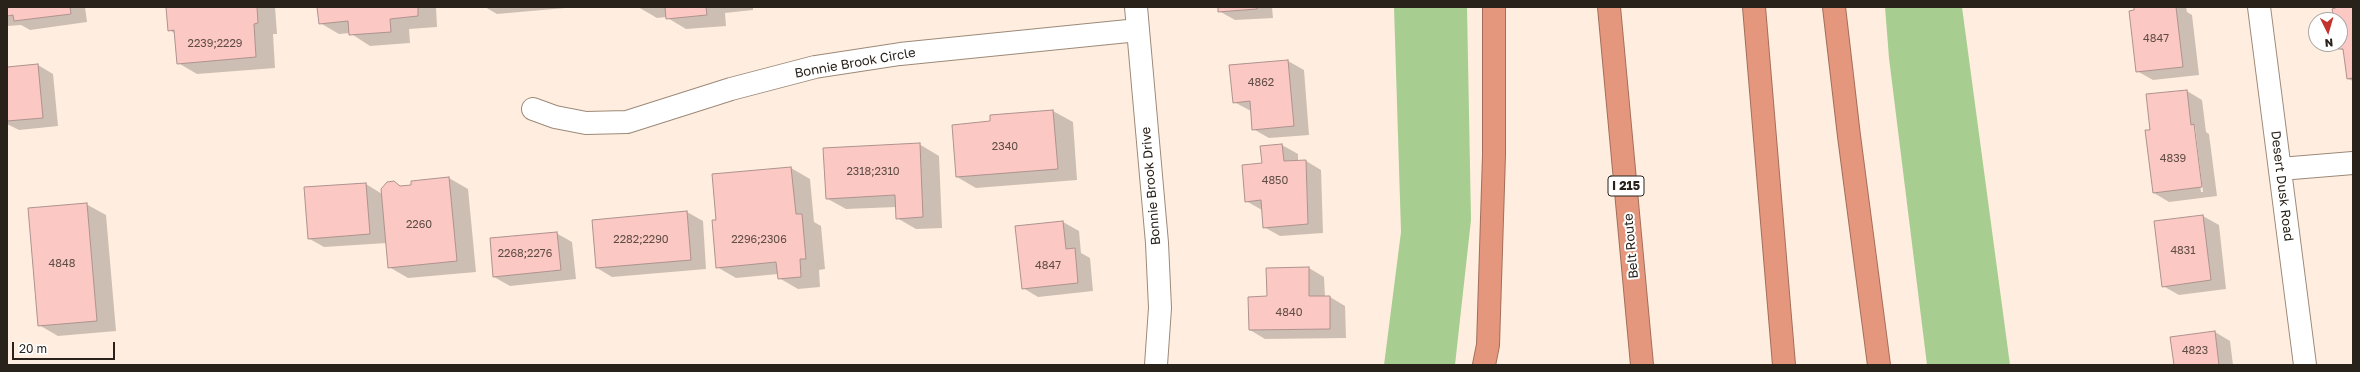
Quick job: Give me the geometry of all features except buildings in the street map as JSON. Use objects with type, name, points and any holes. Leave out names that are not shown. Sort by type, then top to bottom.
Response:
[{"type":"highway","points":[[1484,365],[1488,345],[1493,163],[1494,7]]},
{"type":"highway","name":"Belt Route","points":[[1609,7],[1642,365]]},
{"type":"highway","points":[[1754,7],[1784,365]]},
{"type":"highway","points":[[1834,7],[1849,136],[1879,365]]},
{"type":"street","name":"Bonnie Brook Drive","points":[[1136,7],[1159,287],[1160,308],[1156,365]]},
{"type":"street","name":"Desert Dusk Road","points":[[2259,7],[2305,365]]},
{"type":"street","name":"Bonnie Brook Circle","points":[[533,109],[555,117],[586,123],[627,122],[731,89],[815,67],[900,54],[1138,30]]},
{"type":"street","points":[[2280,169],[2353,163]]},
{"type":"green space","points":[[1394,7],[1467,7],[1471,220],[1455,365],[1384,365],[1401,232]]},
{"type":"green space","points":[[1885,7],[1962,7],[2010,365],[1927,365],[1889,58]]}]
